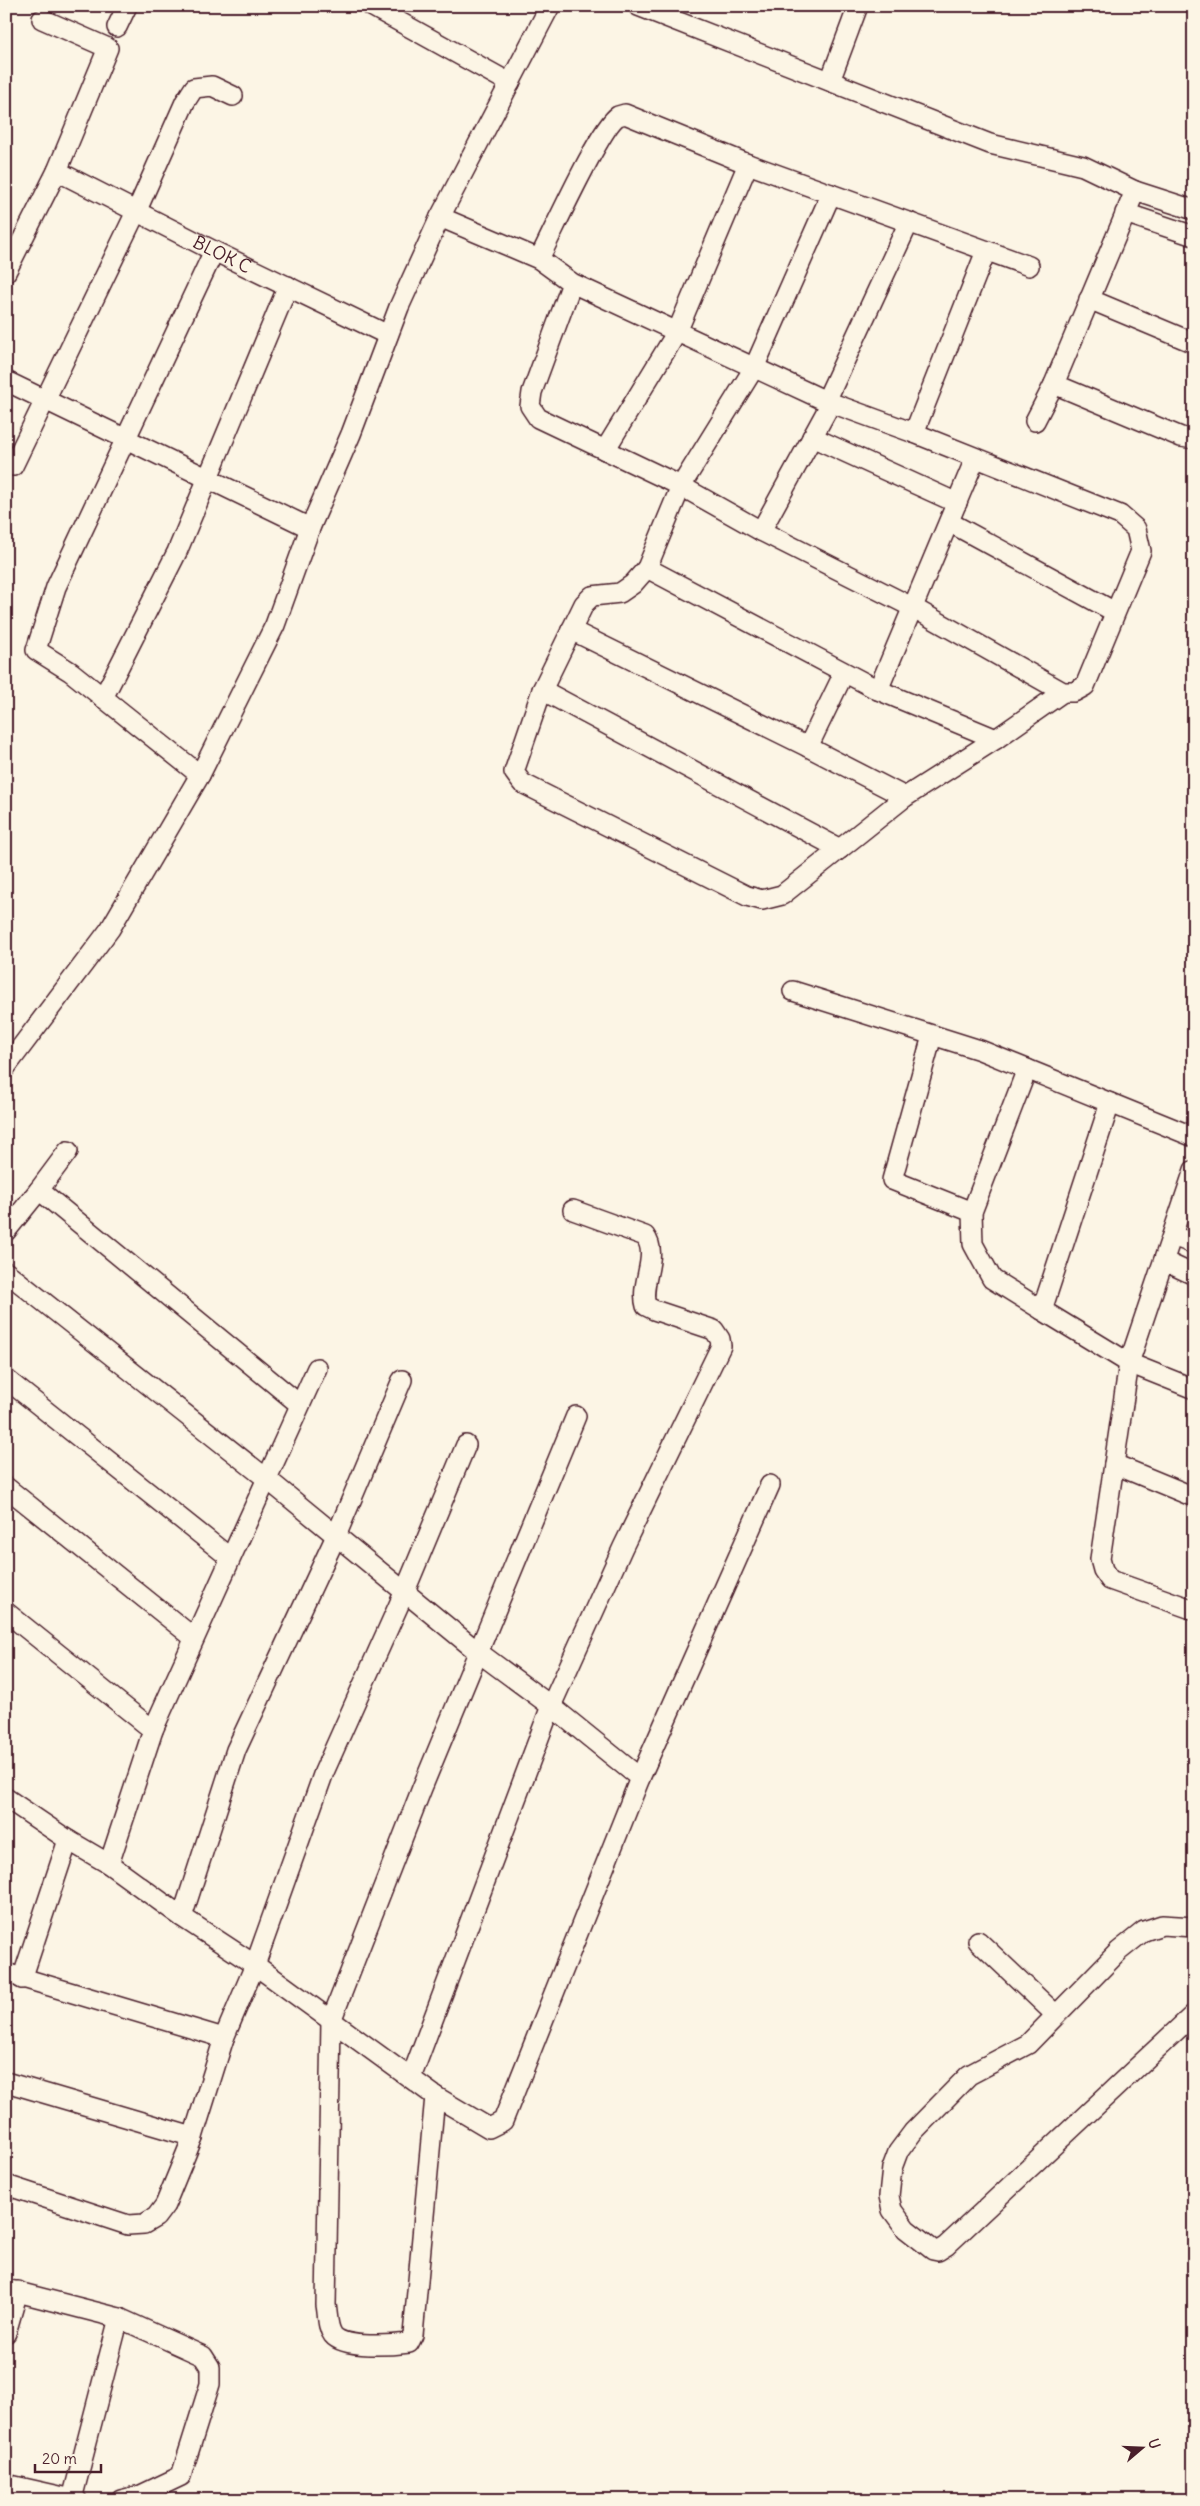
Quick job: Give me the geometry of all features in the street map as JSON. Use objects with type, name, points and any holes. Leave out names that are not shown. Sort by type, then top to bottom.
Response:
[{"type":"street","points":[[117,27],[127,6]]},
{"type":"street","points":[[371,6],[510,83]]},
{"type":"street","points":[[6,1067],[110,929],[200,774],[275,625],[310,528],[351,434],[388,335],[440,217],[550,6]]},
{"type":"street","points":[[638,6],[990,144],[1083,166],[1135,191],[1194,210]]},
{"type":"street","points":[[830,81],[858,6]]},
{"type":"street","points":[[6,272],[57,171],[108,48],[42,19]]},
{"type":"street","points":[[13,466],[137,210],[185,102],[194,88],[212,86],[233,96]]},
{"type":"street","points":[[539,259],[597,144],[618,116],[625,114],[748,164],[1028,266]]},
{"type":"street","points":[[605,450],[677,332],[748,164]]},
{"type":"street","name":"BLOK C","points":[[57,171],[137,210],[214,251],[388,335]]},
{"type":"street","points":[[1035,421],[1054,384],[1135,191]]},
{"type":"street","points":[[831,194],[754,368],[681,486],[647,568],[633,584],[620,593],[592,596],[584,604],[542,690],[514,772],[522,783],[738,892],[762,900],[782,895],[905,797],[996,739],[1062,692]]},
{"type":"street","points":[[1125,213],[1194,236]]},
{"type":"street","points":[[440,217],[539,259],[572,284],[828,402],[914,433],[975,459],[1120,515],[1136,530],[1141,550],[1084,686],[1074,692],[1062,692],[912,607],[761,531],[681,486],[538,418],[530,406],[532,392],[572,284]]},
{"type":"street","points":[[761,531],[812,437],[909,222]]},
{"type":"street","points":[[200,774],[71,672],[36,650],[56,587],[214,251]]},
{"type":"street","points":[[914,433],[986,251]]},
{"type":"street","points":[[103,698],[177,552],[288,286]]},
{"type":"street","points":[[1089,299],[1194,343]]},
{"type":"street","points":[[6,381],[310,528]]},
{"type":"street","points":[[1054,384],[1181,437],[1194,439]]},
{"type":"street","points":[[812,437],[957,503]]},
{"type":"street","points":[[878,690],[975,459]]},
{"type":"street","points":[[949,522],[1116,612]]},
{"type":"street","points":[[647,568],[878,690],[996,739]]},
{"type":"street","points":[[571,630],[808,746],[905,797]]},
{"type":"street","points":[[808,746],[844,673]]},
{"type":"street","points":[[542,690],[840,848]]},
{"type":"street","points":[[793,991],[980,1050],[1194,1138]]},
{"type":"street","points":[[932,1036],[892,1180],[972,1212]]},
{"type":"street","points":[[1027,1068],[972,1212],[973,1244],[992,1279],[1130,1363],[1194,1389]]},
{"type":"street","points":[[1042,1310],[1110,1103]]},
{"type":"street","points":[[6,1231],[40,1190],[68,1151]]},
{"type":"street","points":[[1194,1170],[1130,1363],[1100,1559],[1103,1570],[1110,1580],[1194,1610]]},
{"type":"street","points":[[40,1190],[299,1404]]},
{"type":"street","points":[[411,2078],[551,1706],[623,1547],[721,1346],[720,1339],[714,1330],[646,1306],[643,1296],[651,1254],[650,1244],[645,1236],[573,1210]]},
{"type":"street","points":[[1173,1236],[1194,1244]]},
{"type":"street","points":[[1164,1262],[1194,1274]]},
{"type":"street","points":[[6,1272],[267,1479],[478,1652],[551,1706],[640,1778]]},
{"type":"street","points":[[109,1864],[153,1730],[229,1557],[267,1479],[299,1404],[317,1368]]},
{"type":"street","points":[[6,1379],[229,1557]]},
{"type":"street","points":[[182,1917],[236,1750],[336,1536],[402,1380]]},
{"type":"street","points":[[435,2096],[413,2335],[409,2342],[399,2344],[378,2345],[342,2341],[335,2337],[332,2332],[326,2305],[331,2021],[422,1788],[576,1416]]},
{"type":"street","points":[[6,2185],[128,2225],[144,2224],[156,2217],[165,2205],[193,2137],[224,2038],[255,1965],[324,1772],[405,1591],[466,1445]]},
{"type":"street","points":[[1114,1464],[1194,1497]]},
{"type":"street","points":[[6,1798],[68,1840],[109,1864],[182,1917],[255,1965],[435,2096],[489,2128],[503,2121],[640,1778],[770,1485]]},
{"type":"street","points":[[6,1487],[194,1638]]},
{"type":"street","points":[[6,1612],[153,1730]]},
{"type":"street","points":[[68,1840],[14,1976],[224,2038]]},
{"type":"street","points":[[1194,1927],[1162,1925],[1144,1931],[1118,1951],[1028,2044],[969,2075],[919,2125],[898,2152],[892,2168],[889,2196],[892,2210],[906,2229],[933,2250],[938,2251],[946,2246],[1194,2014]]},
{"type":"street","points":[[978,1941],[1056,2015]]},
{"type":"street","points":[[6,2082],[193,2137]]},
{"type":"street","points":[[6,2333],[12,2290],[119,2318],[203,2356],[210,2367],[210,2384],[182,2476],[141,2495],[121,2500]]},
{"type":"street","points":[[72,2499],[119,2318]]},
{"type":"street","points":[[6,2484],[77,2500]]}]
